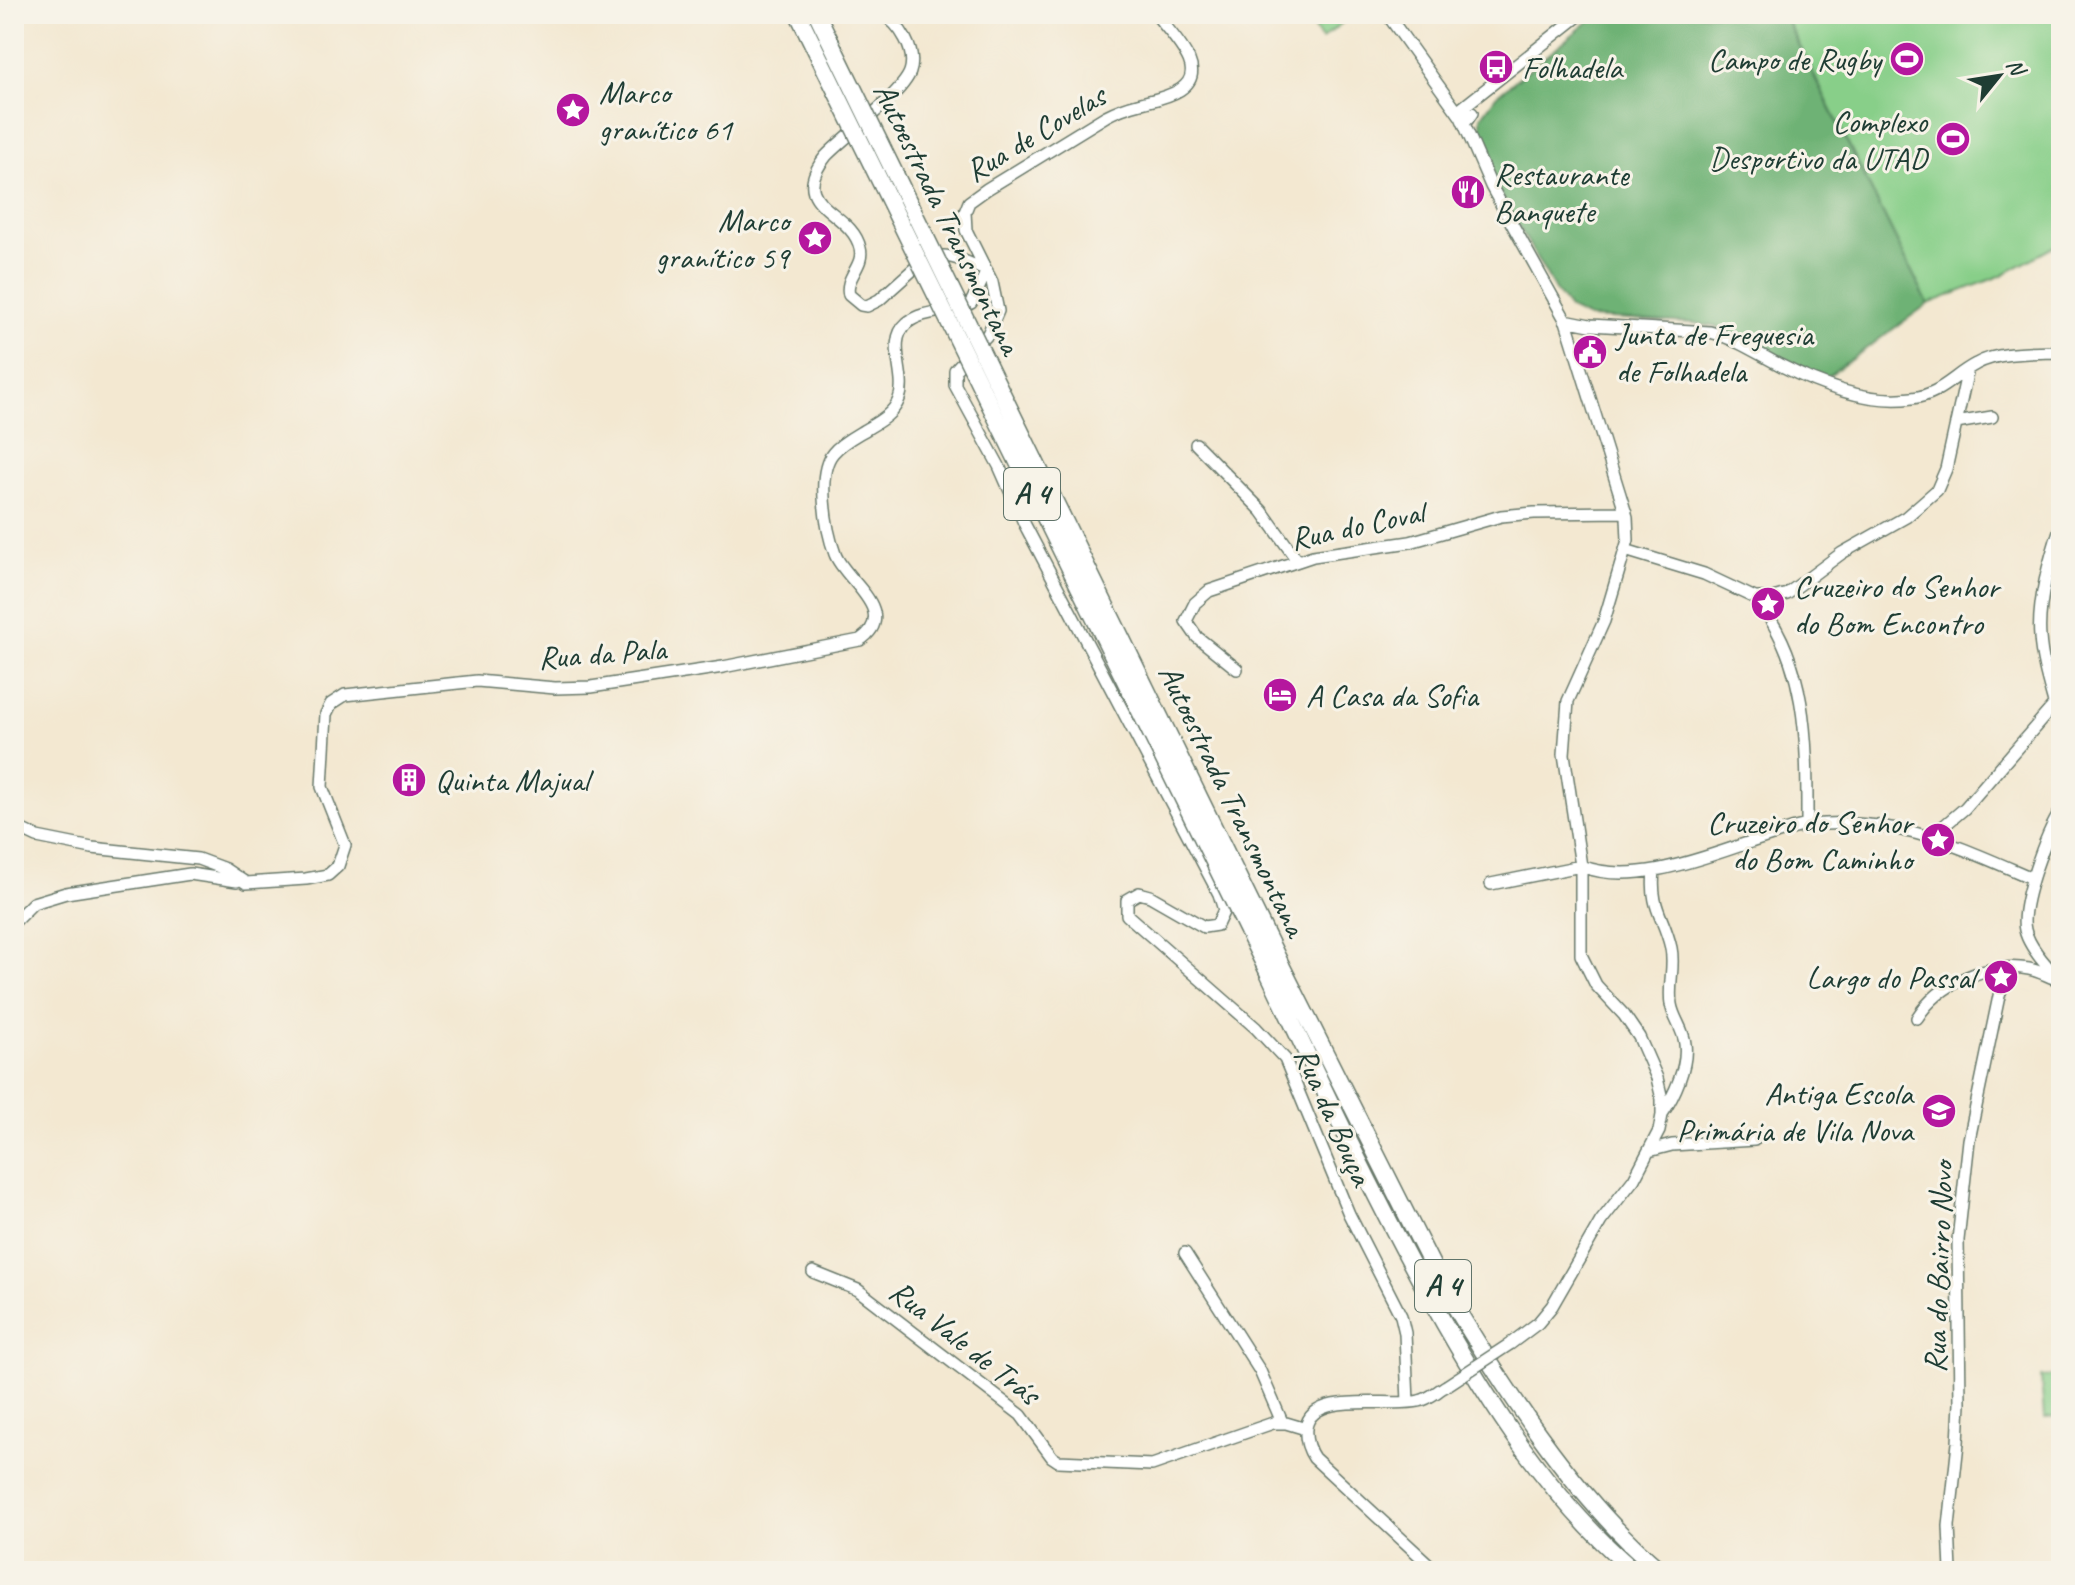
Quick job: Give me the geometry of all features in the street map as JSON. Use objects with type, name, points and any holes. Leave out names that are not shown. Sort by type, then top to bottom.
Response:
[{"type":"highway","name":"Autoestrada Transmontana","points":[[798,14],[1275,968],[1441,1283],[1534,1426],[1613,1525],[1661,1571]]},
{"type":"highway","name":"Autoestrada Transmontana","points":[[817,14],[1275,968],[1379,1204],[1476,1382],[1521,1447],[1564,1501],[1634,1571]]},
{"type":"street","points":[[882,14],[903,36],[908,47],[910,71],[897,90],[826,156],[818,166],[812,185],[819,201],[852,233],[860,247],[860,260],[848,285],[849,295],[861,305],[873,303],[926,258],[936,255],[953,257],[987,271]]},
{"type":"street","name":"Rua de Covelas","points":[[1156,14],[1180,47],[1191,69],[1185,86],[1175,94],[1106,116],[969,202],[964,224],[996,294],[997,317],[988,334],[955,370],[954,380],[957,391],[999,466],[1028,531],[1218,891]]},
{"type":"street","points":[[1387,14],[1449,100],[1464,113],[1491,186],[1565,320],[1626,512],[1629,534],[1602,627],[1575,682],[1566,711],[1566,772],[1581,866],[1581,955],[1596,985],[1624,1015],[1639,1037],[1657,1078],[1662,1099],[1659,1131],[1634,1179],[1601,1221],[1552,1306],[1538,1323],[1423,1400],[1327,1405],[1313,1413],[1306,1429],[1308,1446],[1314,1458],[1436,1571]]},
{"type":"street","points":[[1464,113],[1477,97],[1581,14]]},
{"type":"street","name":"Rua da Pala","points":[[242,882],[310,879],[331,874],[338,866],[344,842],[324,795],[322,779],[327,710],[345,695],[477,681],[584,688],[723,667],[854,642],[865,636],[874,620],[873,608],[866,594],[844,571],[834,550],[824,489],[827,464],[837,449],[896,406],[901,390],[898,339],[905,325],[916,318],[971,303],[987,271]]},
{"type":"street","points":[[1565,320],[1590,325],[1724,335],[1834,388],[1880,398],[1900,399],[1931,394],[1984,360],[2061,352]]},
{"type":"street","points":[[1755,598],[1782,596],[1798,587],[1842,553],[1906,517],[1933,495],[1944,476],[1968,369]]},
{"type":"street","points":[[1956,423],[1992,417]]},
{"type":"street","points":[[1196,444],[1262,511],[1297,560]]},
{"type":"street","name":"Rua do Coval","points":[[1237,669],[1194,634],[1186,621],[1200,597],[1209,591],[1265,574],[1297,560],[1417,541],[1501,516],[1626,512]]},
{"type":"street","points":[[2061,525],[2044,592],[2039,627],[2041,650],[2061,730]]},
{"type":"street","points":[[1625,550],[1704,574],[1755,598],[1773,623],[1802,701],[1807,825]]},
{"type":"street","points":[[1773,623],[1775,608],[1782,596]]},
{"type":"street","points":[[1932,836],[1965,808],[2055,704]]},
{"type":"street","points":[[2060,980],[2024,928],[2032,878],[2061,811]]},
{"type":"street","points":[[1491,884],[1581,866],[1612,874],[1654,871],[1807,825],[1862,823],[1932,836],[2032,878]]},
{"type":"street","points":[[14,826],[37,837],[92,848],[198,859],[225,869],[242,882]]},
{"type":"street","points":[[1654,871],[1655,907],[1671,949],[1671,1007],[1685,1043],[1679,1077],[1671,1101],[1662,1115]]},
{"type":"street","points":[[14,922],[31,904],[62,893],[190,874],[242,882]]},
{"type":"street","name":"Rua da Bouça","points":[[1218,891],[1223,913],[1221,921],[1212,927],[1200,926],[1143,893],[1129,898],[1125,911],[1132,921],[1267,1038],[1288,1065],[1349,1214],[1403,1321],[1408,1402]]},
{"type":"street","points":[[1917,1018],[1928,1001],[1942,989],[1971,976],[2008,969],[2028,969],[2060,980]]},
{"type":"street","name":"Rua do Bairro Novo","points":[[1951,1571],[1949,1526],[1960,1403],[1958,1240],[1969,1140],[1999,996],[2008,969]]},
{"type":"street","points":[[1649,1151],[1672,1145],[1754,1140]]},
{"type":"street","points":[[1185,1253],[1260,1371],[1282,1422],[1306,1429]]},
{"type":"street","name":"Rua Vale de Trás","points":[[813,1272],[858,1290],[1021,1415],[1058,1461],[1152,1465],[1282,1422]]},
{"type":"street","points":[[2055,1571],[2061,1566]]},
{"type":"green space","points":[[1302,14],[1353,14],[1322,39]]},
{"type":"green space","points":[[1598,14],[1783,14],[1928,304],[1825,378],[1716,327],[1694,323],[1588,318],[1569,309],[1556,292],[1492,179],[1481,135],[1481,117],[1496,96]]},
{"type":"green space","name":"Complexo Desportivo da UTAD","points":[[1784,14],[2061,14],[2061,243],[2000,276],[1928,304]]},
{"type":"green space","points":[[2061,1376],[2061,1417],[2044,1418],[2041,1377]]},
{"type":"place","name":"Campo de Rugby","points":[[1907,59]]},
{"type":"place","name":"Folhadela","points":[[1496,67]]},
{"type":"place","name":"Marco granítico 61","points":[[573,110]]},
{"type":"place","name":"Complexo Desportivo da UTAD","points":[[1953,139]]},
{"type":"place","name":"Restaurante Banquete","points":[[1468,192]]},
{"type":"place","name":"Marco granítico 59","points":[[815,238]]},
{"type":"place","name":"Junta de Freguesia de Folhadela","points":[[1590,352]]},
{"type":"place","name":"Cruzeiro do Senhor do Bom Encontro","points":[[1768,604]]},
{"type":"place","name":"A Casa da Sofia","points":[[1280,695]]},
{"type":"place","name":"Quinta Majual","points":[[409,780]]},
{"type":"place","name":"Cruzeiro do Senhor do Bom Caminho","points":[[1938,840]]},
{"type":"place","name":"Largo do Passal","points":[[2001,977]]},
{"type":"place","name":"Antiga Escola Primária de Vila Nova","points":[[1939,1111]]}]
